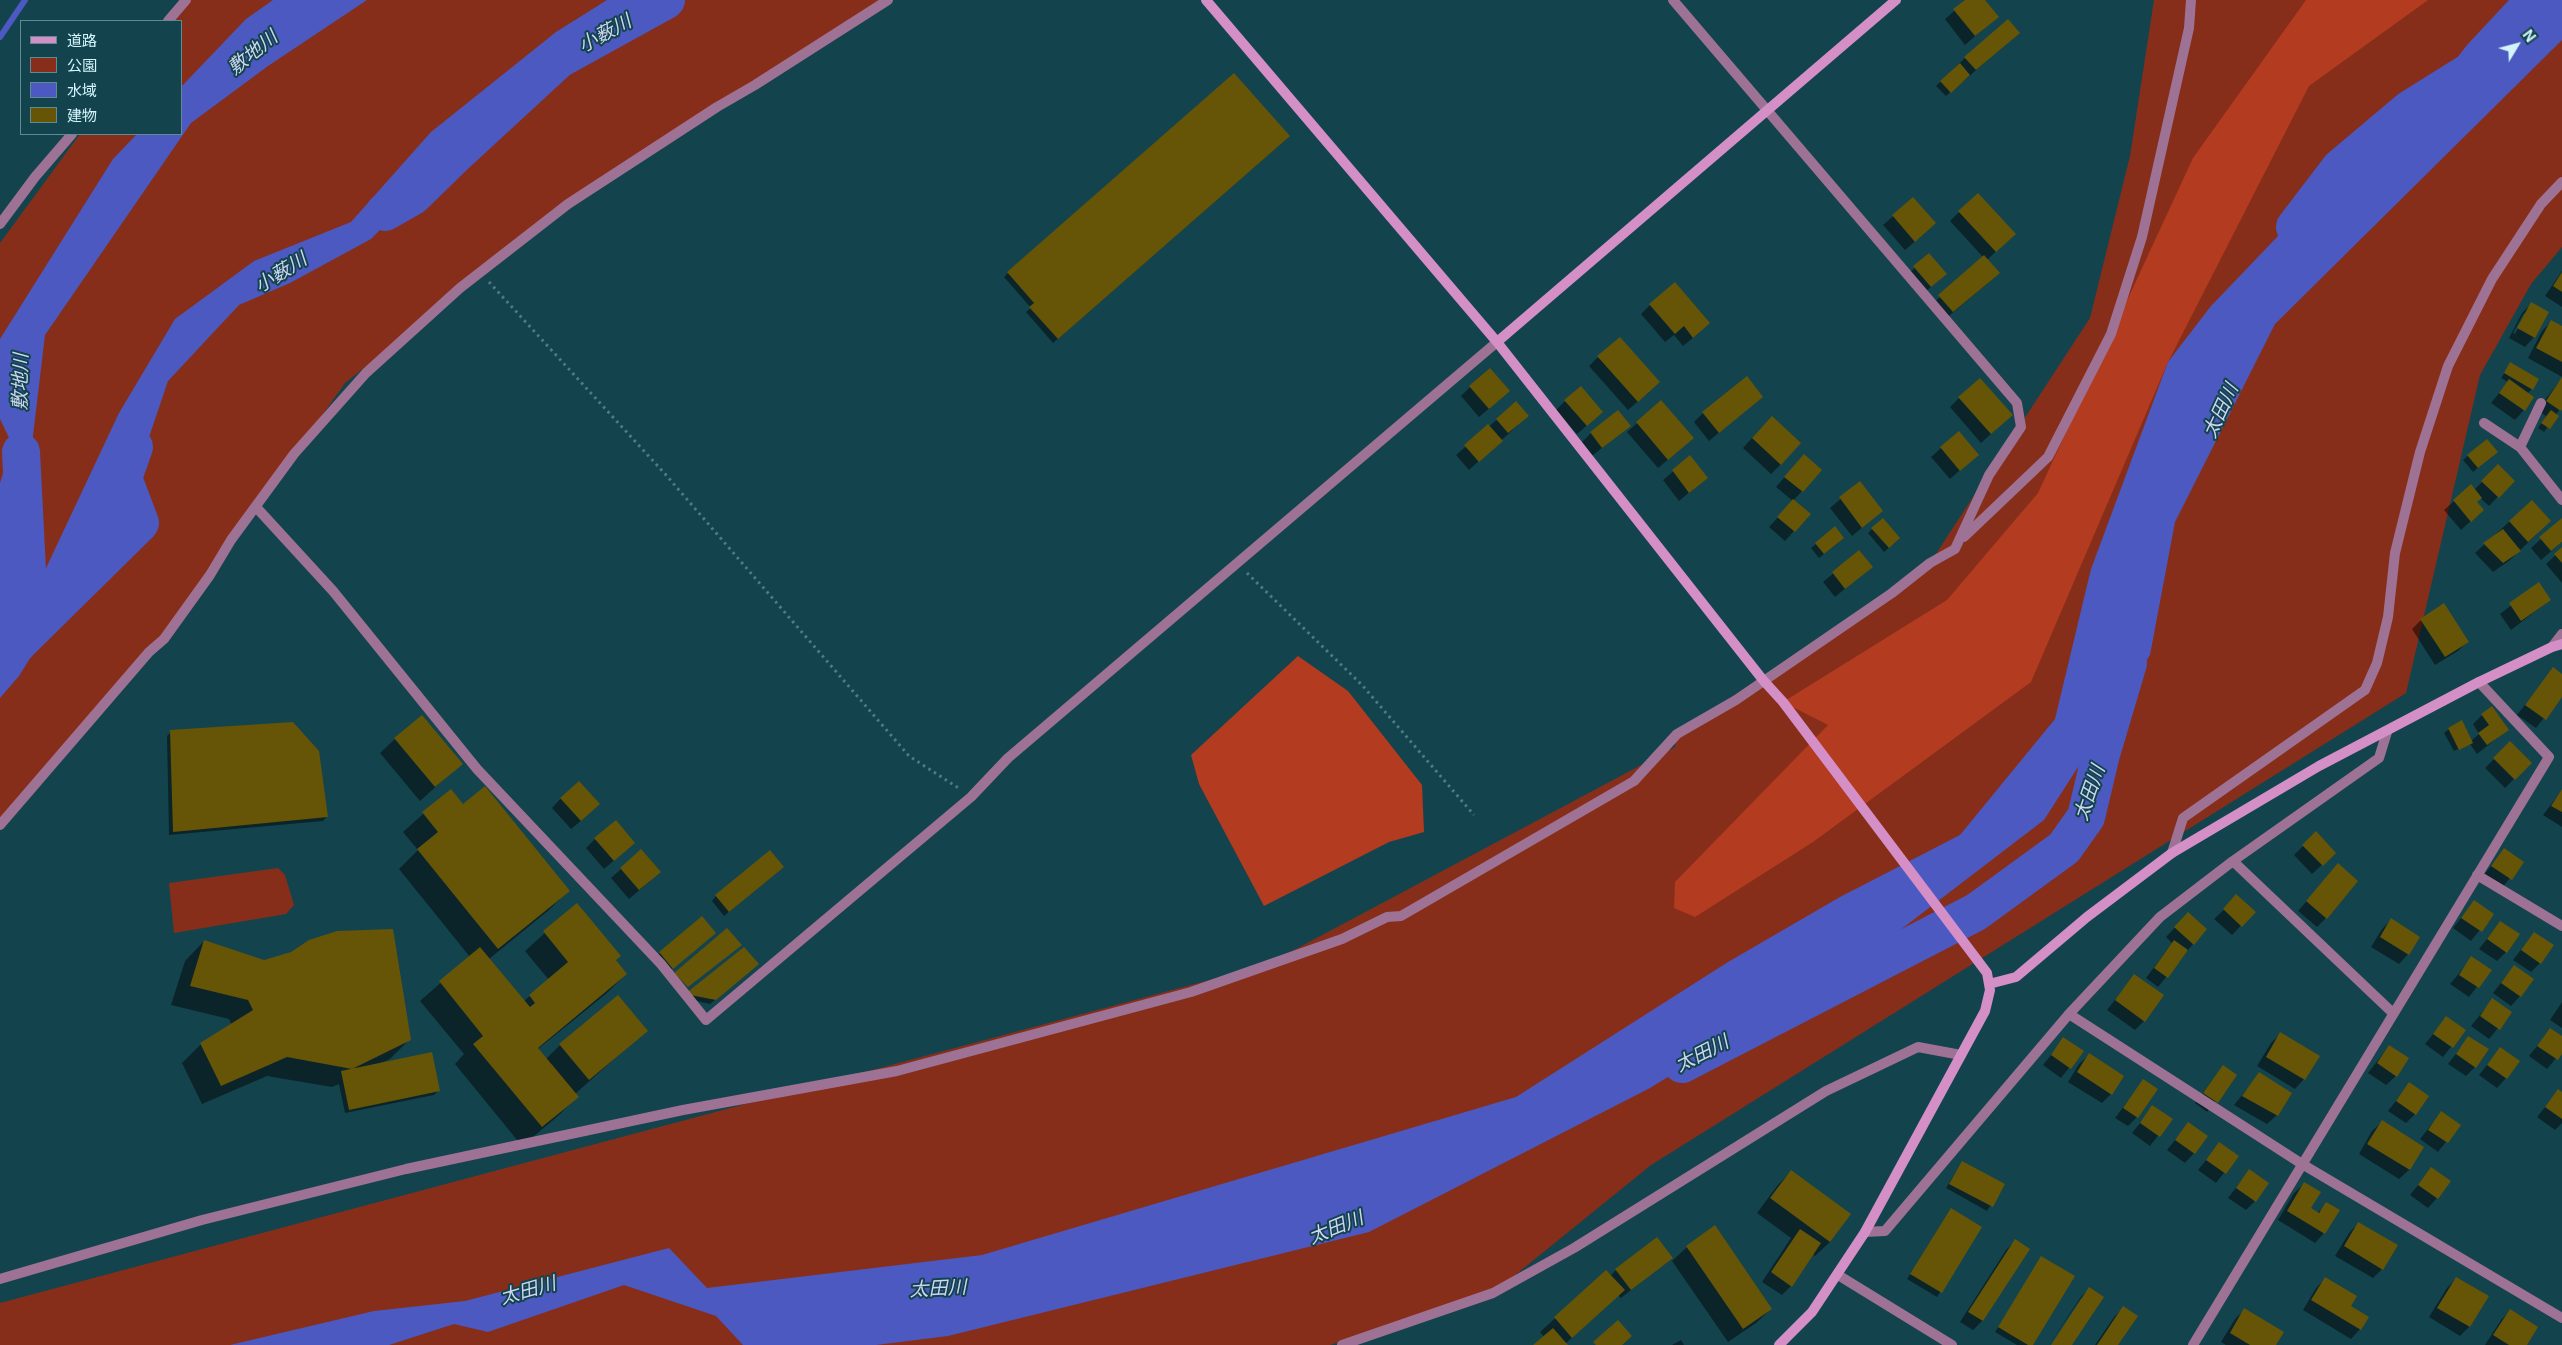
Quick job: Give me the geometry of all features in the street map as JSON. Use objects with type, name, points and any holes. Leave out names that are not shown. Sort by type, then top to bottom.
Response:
[{"type":"street","points":[[169,20],[186,0]]},
{"type":"street","points":[[0,825],[149,652],[164,639],[210,575],[231,540],[294,454],[366,374],[480,273],[568,204],[717,107],[755,85],[888,0]]},
{"type":"street","points":[[1206,0],[1497,342],[1763,680],[1783,702],[1988,979],[1990,990],[1985,1011],[1865,1232],[1812,1312],[1779,1345]]},
{"type":"street","points":[[0,1279],[202,1220],[406,1169],[683,1110],[897,1072],[1191,992],[1342,939],[1387,917],[1401,916],[1634,781],[1677,734],[1736,700],[1892,592],[1930,563],[1956,548],[1989,475],[2020,427],[2017,403],[1673,0]]},
{"type":"street","points":[[256,507],[333,591],[477,769],[661,964],[706,1020],[971,797],[1008,758],[1896,0]]},
{"type":"street","points":[[1961,540],[2048,458],[2068,424],[2111,334],[2142,237],[2189,28],[2191,0]]},
{"type":"street","points":[[0,224],[35,177],[71,135]]},
{"type":"street","points":[[2172,853],[2183,818],[2365,690],[2377,663],[2382,645],[2388,618],[2395,553],[2420,452],[2448,366],[2492,278],[2541,204],[2562,182]]},
{"type":"street","points":[[2520,446],[2541,403]]},
{"type":"street","points":[[2484,423],[2520,446],[2562,500]]},
{"type":"street","points":[[1988,979],[2016,978],[2087,917],[2172,853],[2319,766],[2387,732],[2479,682],[2557,645],[2562,634]]},
{"type":"street","points":[[2193,1345],[2549,757],[2479,682]]},
{"type":"street","points":[[1865,1232],[1885,1231],[2069,1014],[2160,918],[2233,861],[2379,758],[2387,732]]},
{"type":"street","points":[[2233,861],[2393,1013]]},
{"type":"street","points":[[2477,875],[2562,926]]},
{"type":"street","points":[[2069,1014],[2302,1164],[2562,1318]]},
{"type":"street","points":[[1342,1345],[1493,1293],[1574,1248],[1826,1091],[1918,1047],[1961,1055]]},
{"type":"street","points":[[1838,1275],[1952,1345]]},
{"type":"path","points":[[480,273],[666,475],[909,756],[971,797]]},
{"type":"path","points":[[1237,562],[1362,685],[1474,815]]},
{"type":"green space","points":[[190,0],[882,0],[590,189],[345,383],[172,627],[0,825],[0,243],[79,135],[182,135],[182,20],[171,20]]},
{"type":"green space","points":[[2154,0],[2562,0],[2562,247],[2531,284],[2480,375],[2406,693],[1651,1165],[1493,1293],[1330,1345],[0,1345],[0,1303],[1266,965],[1675,747],[1677,734],[1930,563],[2090,318],[2130,156]]},
{"type":"green space","points":[[278,868],[285,875],[294,905],[286,914],[174,933],[169,883]]},
{"type":"shaded area","points":[[2306,0],[2428,0],[2309,86],[2168,362],[2031,682],[1813,842],[1695,917],[1674,908],[1675,882],[1828,725],[1783,702],[1947,600],[2038,493],[2193,158]]},
{"type":"shaded area","points":[[1298,656],[1348,691],[1422,785],[1424,832],[1389,842],[1264,906],[1199,784],[1191,755]]},
{"type":"water","points":[[273,0],[367,0],[268,66],[191,123],[45,335],[27,486],[15,543],[23,617],[119,413],[175,319],[254,261],[351,222],[431,132],[556,32],[607,0],[666,0],[637,15],[511,98],[371,239],[290,283],[239,305],[168,381],[126,505],[19,676],[0,698],[0,483],[12,444],[0,419],[0,339],[113,159],[136,135],[182,135],[182,86],[246,19]]},
{"type":"water","points":[[2509,0],[2562,0],[2562,40],[2275,324],[2175,522],[2150,655],[2044,820],[1874,950],[1650,1088],[1369,1232],[948,1336],[876,1345],[743,1345],[716,1316],[624,1285],[488,1332],[454,1324],[389,1345],[230,1345],[374,1311],[465,1301],[669,1248],[707,1288],[982,1255],[1516,1097],[1728,962],[1840,897],[1960,835],[2055,719],[2091,569],[2168,362],[2211,306],[2325,187],[2423,102],[2467,45]]},
{"type":"building","points":[[1965,0],[1985,0],[1999,17],[1975,36],[1953,9]]},
{"type":"building","points":[[2008,19],[2020,33],[1976,70],[1964,57]]},
{"type":"building","points":[[1960,63],[1970,75],[1951,93],[1940,81]]},
{"type":"building","points":[[1234,73],[1290,136],[1058,339],[1029,307],[1034,303],[1007,272]]},
{"type":"building","points":[[1978,193],[2016,234],[1996,252],[1958,211]]},
{"type":"building","points":[[1913,197],[1936,223],[1915,242],[1892,215]]},
{"type":"building","points":[[1929,253],[1947,274],[1931,287],[1913,266]]},
{"type":"building","points":[[1984,255],[2000,273],[1953,312],[1938,295]]},
{"type":"building","points":[[2562,272],[2562,292],[2553,286]]},
{"type":"building","points":[[1675,282],[1710,323],[1693,338],[1684,326],[1675,334],[1649,304]]},
{"type":"building","points":[[2531,302],[2549,312],[2535,338],[2517,328]]},
{"type":"building","points":[[2551,320],[2562,326],[2562,362],[2536,348]]},
{"type":"building","points":[[1620,337],[1660,382],[1638,402],[1597,356]]},
{"type":"building","points":[[2510,362],[2539,379],[2533,390],[2504,373]]},
{"type":"building","points":[[1490,368],[1510,391],[1489,409],[1469,386]]},
{"type":"building","points":[[1747,376],[1763,397],[1719,433],[1702,412]]},
{"type":"building","points":[[2562,377],[2562,409],[2561,411],[2546,401]]},
{"type":"building","points":[[1980,378],[2013,415],[1991,434],[1958,397]]},
{"type":"building","points":[[2509,379],[2534,397],[2525,411],[2499,393]]},
{"type":"building","points":[[1581,386],[1603,412],[1587,426],[1564,400]]},
{"type":"building","points":[[1661,400],[1694,438],[1668,460],[1636,422]]},
{"type":"building","points":[[1516,401],[1529,416],[1508,433],[1496,419]]},
{"type":"building","points":[[1618,410],[1631,426],[1602,448],[1590,432]]},
{"type":"building","points":[[2551,410],[2559,416],[2550,429],[2541,423]]},
{"type":"building","points":[[1772,416],[1801,443],[1781,465],[1752,438]]},
{"type":"building","points":[[1488,424],[1503,441],[1479,462],[1464,445]]},
{"type":"building","points":[[1959,431],[1979,455],[1960,471],[1940,447]]},
{"type":"building","points":[[2487,439],[2498,452],[2478,468],[2467,455]]},
{"type":"building","points":[[1804,454],[1822,470],[1803,492],[1784,477]]},
{"type":"building","points":[[1690,455],[1708,478],[1689,493],[1672,470]]},
{"type":"building","points":[[2498,464],[2515,481],[2499,498],[2481,481]]},
{"type":"building","points":[[1860,481],[1883,511],[1862,528],[1839,497]]},
{"type":"building","points":[[2471,484],[2482,498],[2477,502],[2484,510],[2471,522],[2453,500]]},
{"type":"building","points":[[1793,499],[1811,514],[1795,532],[1777,517]]},
{"type":"building","points":[[2532,500],[2551,521],[2528,542],[2509,521]]},
{"type":"building","points":[[1883,518],[1900,538],[1889,548],[1871,528]]},
{"type":"building","points":[[2562,518],[2562,542],[2551,551],[2539,537]]},
{"type":"building","points":[[1835,526],[1844,538],[1824,554],[1815,543]]},
{"type":"building","points":[[2503,529],[2521,551],[2503,563],[2483,543]]},
{"type":"building","points":[[2562,547],[2562,563],[2554,554]]},
{"type":"building","points":[[1859,550],[1873,567],[1845,589],[1832,572]]},
{"type":"building","points":[[2539,582],[2551,600],[2521,621],[2509,603]]},
{"type":"building","points":[[2444,603],[2469,642],[2445,657],[2420,619]]},
{"type":"building","points":[[2553,667],[2562,674],[2562,697],[2546,720],[2525,705]]},
{"type":"building","points":[[2492,706],[2509,730],[2487,745],[2478,733],[2489,725],[2481,714]]},
{"type":"building","points":[[422,715],[463,764],[435,787],[394,738]]},
{"type":"building","points":[[2462,720],[2473,743],[2459,750],[2448,728]]},
{"type":"building","points":[[293,722],[319,751],[328,817],[173,832],[170,730]]},
{"type":"building","points":[[2510,741],[2532,763],[2515,780],[2493,758]]},
{"type":"building","points":[[579,781],[600,804],[581,821],[560,798]]},
{"type":"building","points":[[485,786],[570,891],[498,949],[417,849],[438,832],[422,812],[451,789],[463,804]]},
{"type":"building","points":[[2562,789],[2562,812],[2551,806]]},
{"type":"building","points":[[616,820],[635,843],[614,861],[594,838]]},
{"type":"building","points":[[2316,831],[2336,853],[2323,866],[2302,845]]},
{"type":"building","points":[[2504,848],[2524,862],[2512,880],[2491,866]]},
{"type":"building","points":[[641,849],[661,872],[639,890],[620,868]]},
{"type":"building","points":[[770,850],[784,867],[729,912],[715,895]]},
{"type":"building","points":[[2338,863],[2358,881],[2327,919],[2306,901]]},
{"type":"building","points":[[2236,894],[2256,912],[2242,927],[2223,909]]},
{"type":"building","points":[[2474,900],[2494,914],[2482,932],[2461,918]]},
{"type":"building","points":[[577,903],[621,956],[616,960],[627,974],[538,1048],[579,1097],[542,1127],[473,1044],[483,1036],[439,981],[480,947],[530,1007],[535,1003],[529,995],[568,962],[543,931]]},
{"type":"building","points":[[2188,912],[2207,929],[2194,945],[2174,927]]},
{"type":"building","points":[[702,916],[716,933],[673,969],[659,952]]},
{"type":"building","points":[[2391,918],[2420,937],[2409,955],[2380,937]]},
{"type":"building","points":[[2500,921],[2520,934],[2507,953],[2487,939]]},
{"type":"building","points":[[727,928],[742,945],[688,987],[674,973]]},
{"type":"building","points":[[393,929],[411,1040],[352,1069],[287,1057],[221,1086],[200,1043],[253,1010],[248,1000],[190,986],[204,940],[264,960],[291,952],[309,940],[337,931]]},
{"type":"building","points":[[2534,932],[2554,945],[2541,964],[2521,950]]},
{"type":"building","points":[[2174,940],[2188,950],[2168,978],[2154,968]]},
{"type":"building","points":[[744,947],[759,964],[716,1000],[685,994]]},
{"type":"building","points":[[2471,956],[2492,970],[2479,988],[2459,975]]},
{"type":"building","points":[[2514,965],[2534,979],[2521,997],[2501,983]]},
{"type":"building","points":[[2134,974],[2164,995],[2145,1022],[2115,1000]]},
{"type":"building","points":[[618,995],[648,1031],[589,1080],[559,1044]]},
{"type":"building","points":[[2492,998],[2512,1012],[2500,1030],[2480,1016]]},
{"type":"building","points":[[2446,1016],[2466,1030],[2453,1048],[2433,1034]]},
{"type":"building","points":[[2550,1028],[2562,1036],[2562,1054],[2558,1060],[2537,1046]]},
{"type":"building","points":[[2280,1032],[2320,1056],[2305,1080],[2266,1057]]},
{"type":"building","points":[[2468,1036],[2489,1049],[2476,1068],[2456,1054]]},
{"type":"building","points":[[2063,1037],[2084,1051],[2071,1069],[2051,1055]]},
{"type":"building","points":[[2389,1045],[2409,1058],[2397,1077],[2377,1063]]},
{"type":"building","points":[[2500,1047],[2520,1061],[2507,1079],[2487,1065]]},
{"type":"building","points":[[432,1052],[440,1091],[349,1110],[341,1071]]},
{"type":"building","points":[[2089,1053],[2124,1076],[2112,1095],[2077,1072]]},
{"type":"building","points":[[2223,1065],[2237,1075],[2218,1103],[2203,1093]]},
{"type":"building","points":[[2259,1072],[2292,1093],[2278,1116],[2242,1096]]},
{"type":"building","points":[[2143,1079],[2158,1089],[2138,1118],[2123,1108]]},
{"type":"building","points":[[2409,1082],[2429,1096],[2416,1115],[2396,1101]]},
{"type":"building","points":[[2558,1089],[2562,1092],[2562,1119],[2545,1107]]},
{"type":"building","points":[[2152,1105],[2173,1119],[2160,1137],[2140,1123]]},
{"type":"building","points":[[2441,1111],[2461,1125],[2448,1143],[2428,1130]]},
{"type":"building","points":[[2382,1120],[2424,1147],[2410,1170],[2367,1144]]},
{"type":"building","points":[[2188,1122],[2208,1136],[2195,1154],[2175,1140]]},
{"type":"building","points":[[2219,1142],[2239,1156],[2226,1174],[2206,1160]]},
{"type":"building","points":[[1962,1161],[2005,1184],[1993,1207],[1949,1184]]},
{"type":"building","points":[[2431,1167],[2451,1181],[2438,1199],[2418,1185]]},
{"type":"building","points":[[2249,1169],[2269,1183],[2256,1202],[2236,1188]]},
{"type":"building","points":[[1791,1170],[1851,1214],[1830,1242],[1770,1198]]},
{"type":"building","points":[[2304,1182],[2321,1192],[2311,1208],[2319,1213],[2326,1202],[2340,1210],[2325,1234],[2287,1211]]},
{"type":"building","points":[[1951,1208],[1982,1227],[1942,1293],[1910,1274]]},
{"type":"building","points":[[2358,1222],[2398,1245],[2383,1270],[2344,1246]]},
{"type":"building","points":[[1715,1225],[1772,1309],[1743,1329],[1686,1246]]},
{"type":"building","points":[[1800,1229],[1821,1243],[1792,1287],[1771,1272]]},
{"type":"building","points":[[1657,1237],[1673,1258],[1631,1290],[1615,1269]]},
{"type":"building","points":[[2015,1239],[2030,1249],[1983,1321],[1968,1312]]},
{"type":"building","points":[[2041,1256],[2075,1276],[2033,1345],[2028,1345],[1998,1327]]},
{"type":"building","points":[[1606,1270],[1625,1290],[1572,1338],[1554,1317]]},
{"type":"building","points":[[2325,1277],[2357,1296],[2351,1306],[2369,1317],[2361,1330],[2311,1300]]},
{"type":"building","points":[[2456,1277],[2489,1296],[2470,1327],[2437,1308]]},
{"type":"building","points":[[2089,1287],[2104,1297],[2072,1345],[2051,1345]]},
{"type":"building","points":[[2123,1306],[2138,1316],[2118,1345],[2097,1345]]},
{"type":"building","points":[[2244,1308],[2284,1332],[2276,1345],[2250,1345],[2230,1333]]},
{"type":"building","points":[[2510,1309],[2538,1327],[2527,1345],[2509,1345],[2493,1335]]},
{"type":"building","points":[[1618,1320],[1632,1336],[1622,1345],[1596,1345],[1593,1342]]},
{"type":"building","points":[[1553,1328],[1568,1345],[1533,1345]]},
{"type":"waterway","points":[[0,37],[25,0]]},
{"type":"waterway","name":"小薮川","points":[[385,212],[413,196],[559,59],[666,0]]},
{"type":"waterway","name":"太田川","points":[[2295,227],[2340,168],[2410,109],[2466,74]]},
{"type":"waterway","name":"小薮川","points":[[0,661],[140,523],[123,478],[134,447]]},
{"type":"waterway","name":"敷地川","points":[[21,452],[30,629]]},
{"type":"waterway","name":"太田川","points":[[1682,1064],[1976,912],[2064,848],[2086,817],[2101,754],[2128,663]]}]
